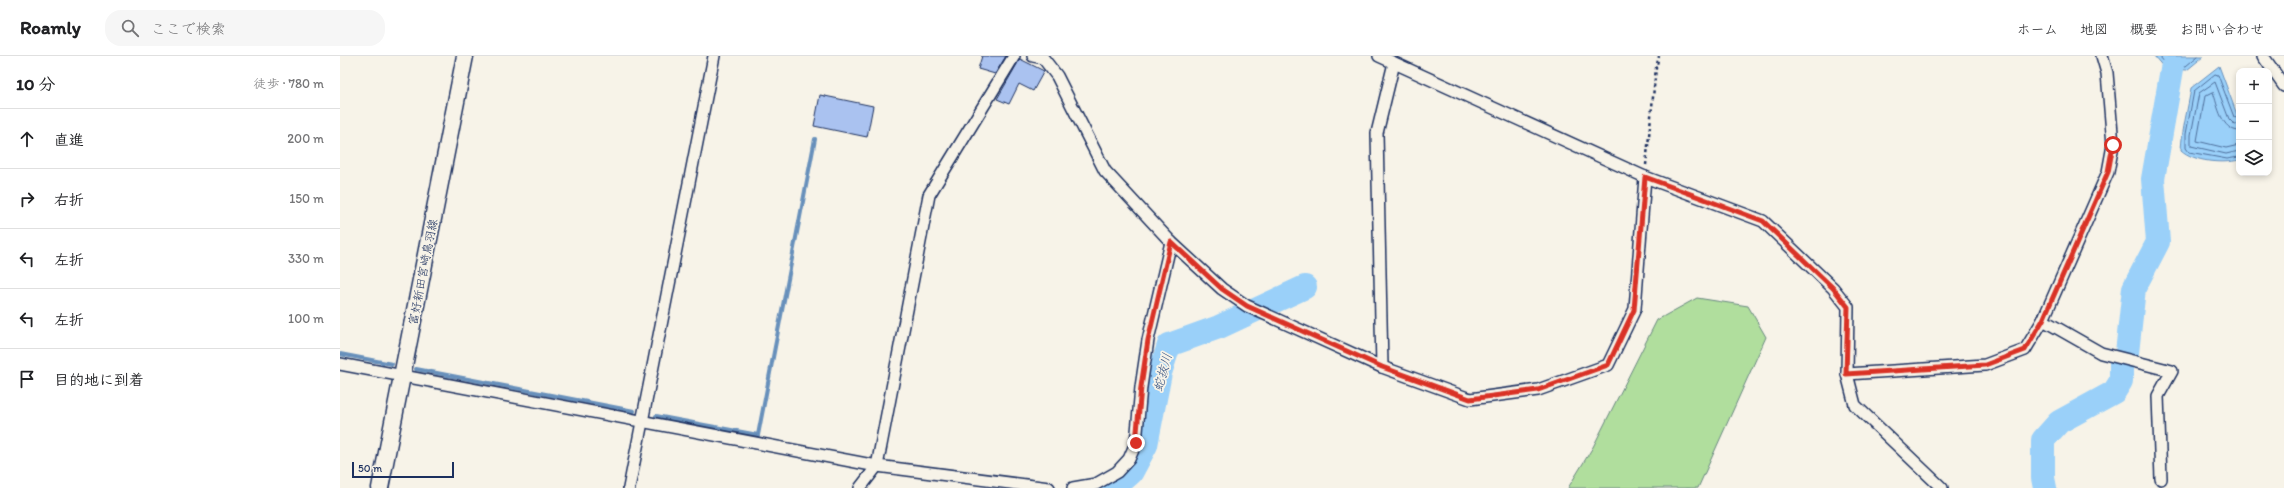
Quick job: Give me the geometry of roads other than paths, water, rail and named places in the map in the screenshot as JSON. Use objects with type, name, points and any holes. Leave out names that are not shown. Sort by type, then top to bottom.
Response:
[{"type":"main road","name":"富好新田宮崎鳥羽線","points":[[380,488],[465,56]]},
{"type":"street","points":[[628,488],[643,422],[714,56]]},
{"type":"street","points":[[860,488],[877,466],[929,195],[1014,56]]},
{"type":"street","points":[[1033,56],[1043,58],[1057,76],[1105,171],[1171,242],[1222,289],[1247,306],[1382,367],[1470,399],[1538,390],[1608,365],[1634,310],[1645,177]]},
{"type":"street","points":[[1379,56],[1645,177],[1763,221],[1833,288],[1848,307],[1846,374],[1855,405],[1942,488]]},
{"type":"street","points":[[1846,374],[1985,365],[2025,350],[2043,320],[2108,172],[2113,145],[2106,73],[2102,56]]},
{"type":"street","points":[[2263,56],[2284,86]]},
{"type":"street","points":[[1382,367],[1377,133],[1394,63]]},
{"type":"street","points":[[1073,488],[1096,484],[1117,472],[1129,459],[1136,443],[1141,387],[1148,340],[1171,242]]},
{"type":"street","points":[[2043,320],[2101,353],[2172,371],[2158,396],[2161,479]]},
{"type":"street","points":[[340,364],[877,466],[1049,488]]},
{"type":"water","points":[[2154,56],[2204,56],[2187,70],[2165,69]]},
{"type":"water","points":[[2219,66],[2236,112],[2236,160],[2225,162],[2209,161],[2193,157],[2181,150],[2191,88]]},
{"type":"waterway","points":[[2127,353],[2134,288],[2158,242],[2153,179],[2172,69]]},
{"type":"waterway","points":[[656,416],[758,435],[815,139]]},
{"type":"waterway","name":"蛇抜川","points":[[1114,488],[1131,473],[1146,445],[1160,373],[1169,345],[1219,327],[1305,287]]},
{"type":"waterway","points":[[340,354],[392,364]]},
{"type":"waterway","points":[[2045,488],[2043,478],[2043,440],[2059,422],[2114,392],[2121,381],[2121,364]]},
{"type":"waterway","points":[[416,369],[634,411]]}]
